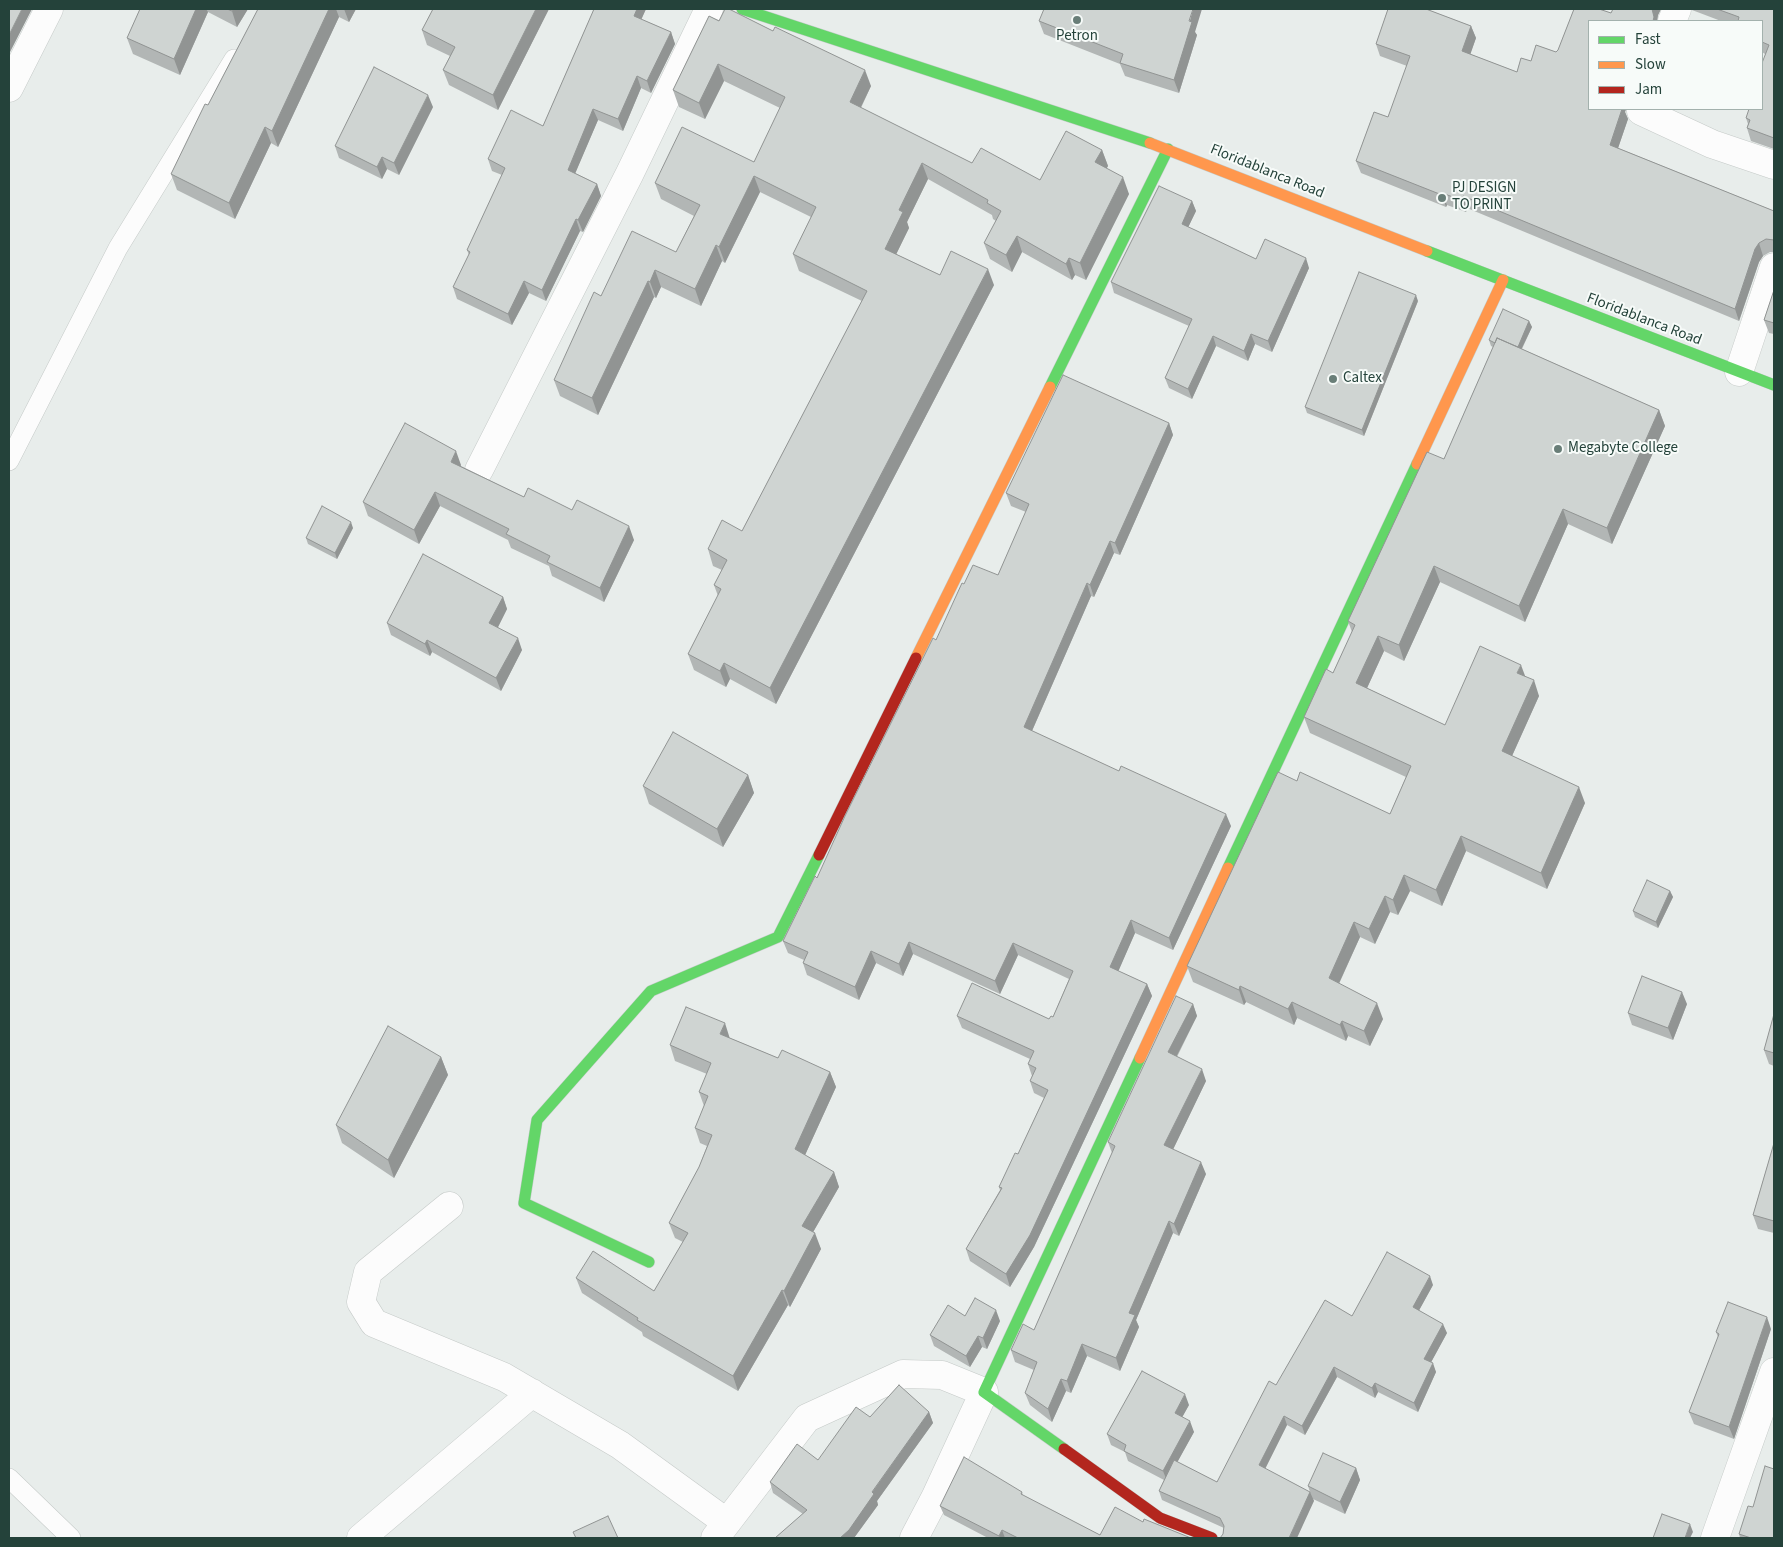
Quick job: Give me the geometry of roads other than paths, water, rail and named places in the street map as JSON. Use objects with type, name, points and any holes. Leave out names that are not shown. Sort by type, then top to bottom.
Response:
[{"type":"street","points":[[9,88],[49,9]]},
{"type":"street","points":[[480,470],[630,173],[709,9]]},
{"type":"street","name":"Floridablanca Road","points":[[742,9],[1168,149],[1774,385]]},
{"type":"street","points":[[1642,110],[1712,144],[1774,165]]},
{"type":"street","points":[[649,1262],[524,1203],[537,1120],[652,990],[778,937],[1168,149]]},
{"type":"street","points":[[1739,372],[1774,267]]},
{"type":"street","points":[[914,1538],[935,1498],[1503,280]]},
{"type":"street","points":[[449,1206],[368,1272],[361,1302],[374,1323],[504,1377],[620,1445],[720,1530],[807,1418],[902,1374],[942,1375],[984,1392],[1160,1518],[1212,1538]]},
{"type":"street","points":[[1715,1538],[1774,1372]]},
{"type":"street","points":[[361,1538],[532,1393]]},
{"type":"lane","points":[[9,461],[118,248],[244,40]]},
{"type":"lane","points":[[9,1478],[71,1538]]},
{"type":"place","name":"Petron","points":[[1077,20]]},
{"type":"place","name":"PJ DESIGN TO PRINT","points":[[1442,198]]},
{"type":"place","name":"Caltex","points":[[1333,379]]},
{"type":"place","name":"Megabyte College","points":[[1558,449]]}]
